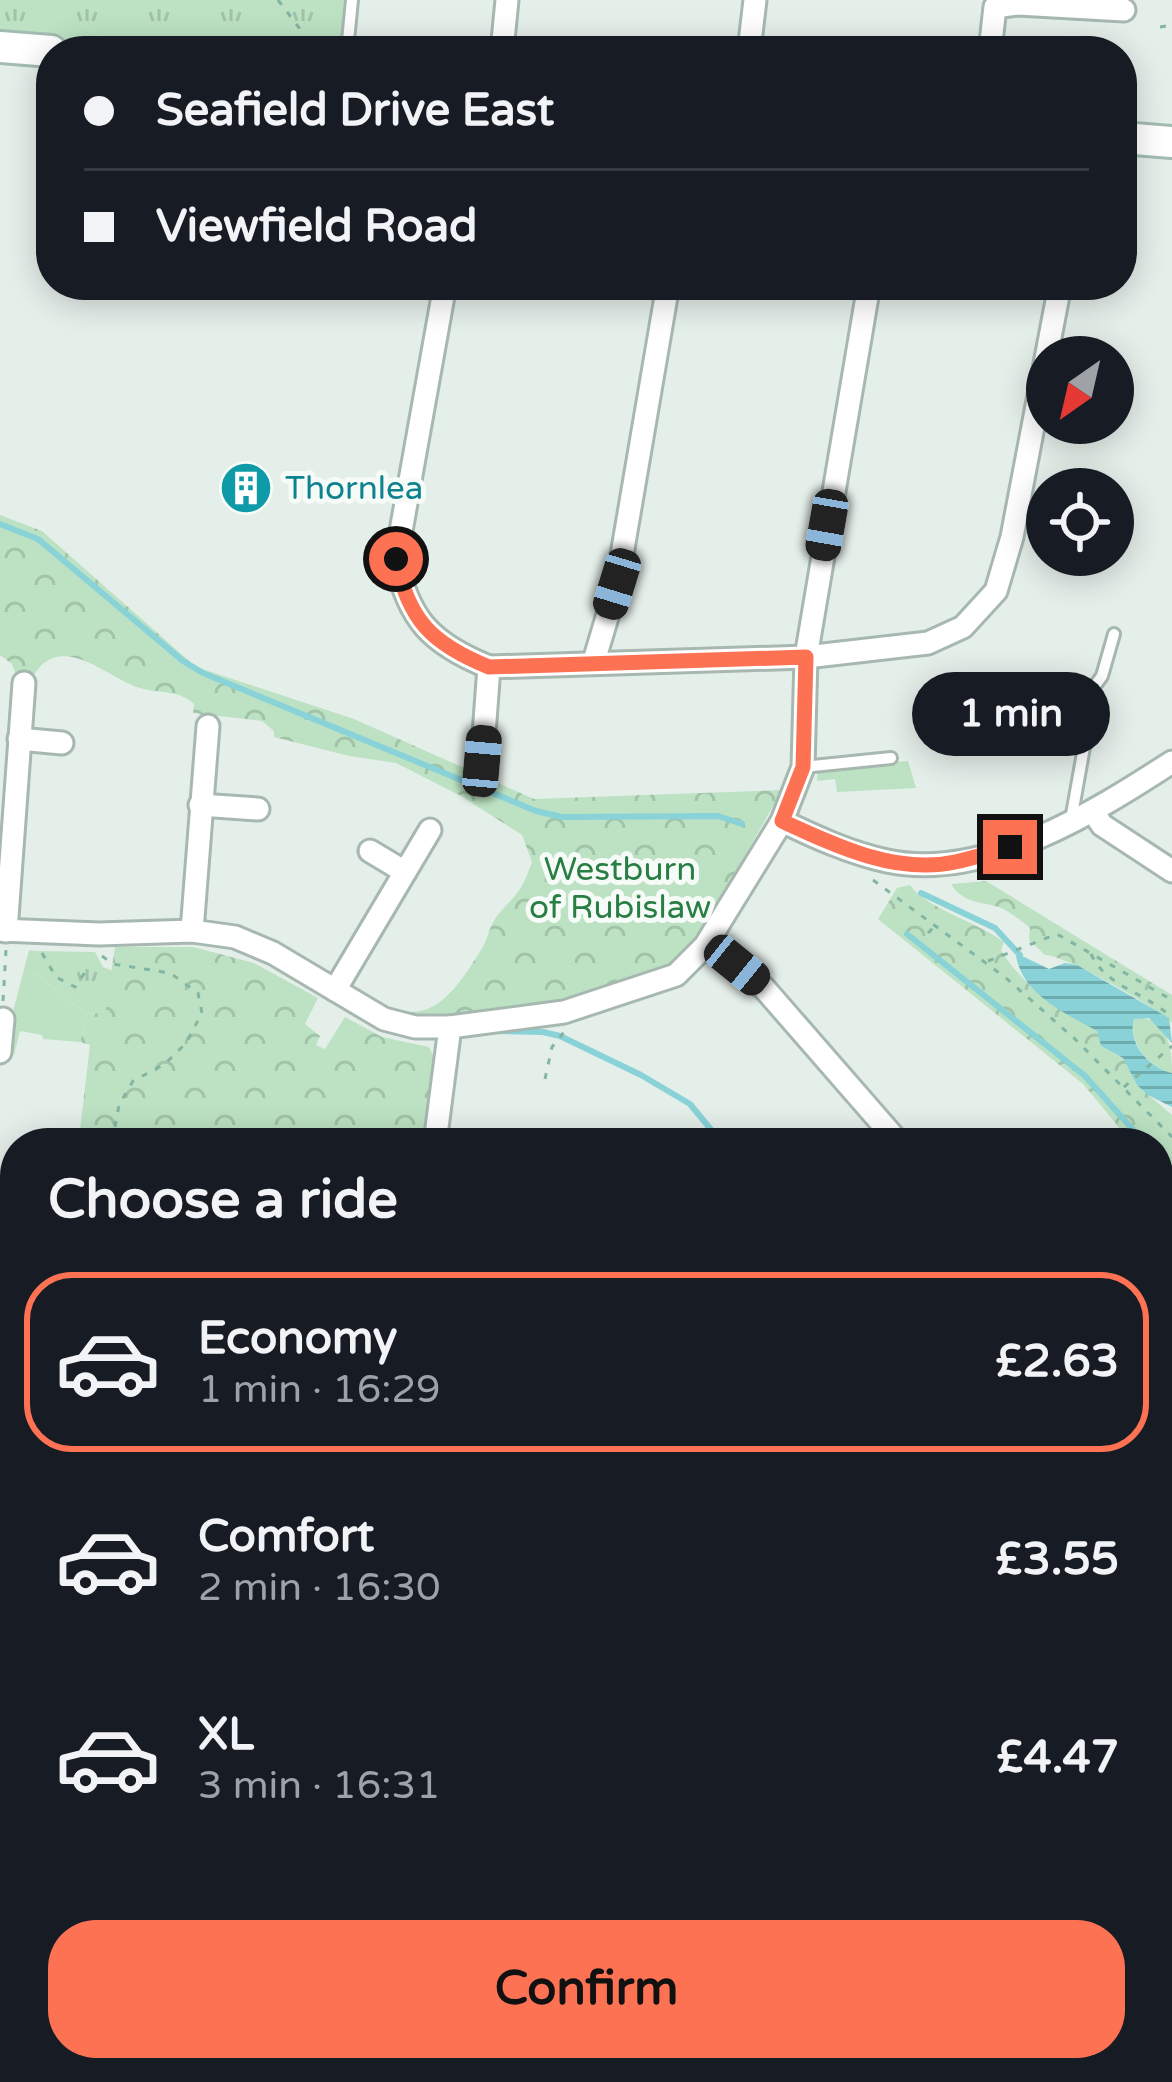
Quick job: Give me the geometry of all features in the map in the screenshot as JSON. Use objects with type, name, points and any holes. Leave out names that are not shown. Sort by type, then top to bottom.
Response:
[{"type":"street","points":[[503,36],[507,0]]},
{"type":"street","points":[[750,36],[755,0]]},
{"type":"street","points":[[992,36],[995,7],[1021,2],[1124,10],[1116,0]]},
{"type":"street","points":[[0,47],[36,50]]},
{"type":"street","points":[[1137,139],[1172,142]]},
{"type":"street","points":[[442,300],[396,559],[402,591],[416,620],[453,652],[489,667],[806,657],[928,643],[963,627],[996,590],[1012,537],[1057,300]]},
{"type":"street","points":[[594,662],[617,584],[665,300]]},
{"type":"street","points":[[24,683],[3,930],[192,931],[235,937],[273,953],[384,1019],[415,1027],[564,1012],[676,975],[704,946],[782,821],[803,767],[806,657],[866,300]]},
{"type":"street","points":[[482,761],[489,667]]},
{"type":"street","points":[[192,931],[208,725]]},
{"type":"street","points":[[20,739],[62,743]]},
{"type":"street","points":[[782,821],[831,844],[889,862],[951,863],[1071,824],[1172,762]]},
{"type":"street","points":[[200,805],[258,809]]},
{"type":"street","points":[[1094,813],[1102,825],[1172,871]]},
{"type":"street","points":[[335,990],[430,830]]},
{"type":"street","points":[[370,851],[405,872]]},
{"type":"street","points":[[704,946],[764,988],[886,1128]]},
{"type":"street","points":[[0,1052],[3,1019]]},
{"type":"street","points":[[437,1128],[450,1027]]},
{"type":"lane","points":[[348,36],[352,0]]},
{"type":"lane","points":[[1071,824],[1086,736],[1083,702],[1102,676],[1114,634]]},
{"type":"lane","points":[[803,767],[891,758]]},
{"type":"path","points":[[278,0],[300,28]]},
{"type":"path","points":[[1160,27],[1172,25]]},
{"type":"path","points":[[831,844],[889,894],[986,962],[1075,1039],[1163,1128]]},
{"type":"path","points":[[913,924],[919,915]]},
{"type":"path","points":[[928,933],[935,926]]},
{"type":"path","points":[[3,930],[3,1019]]},
{"type":"path","points":[[45,933],[43,958],[56,977],[75,987],[86,971]]},
{"type":"path","points":[[98,934],[103,957],[113,964],[170,973],[198,994],[202,1012],[186,1043],[165,1064],[133,1081],[119,1105],[115,1128]]},
{"type":"path","points":[[986,962],[1057,934],[1172,1000]]},
{"type":"path","points":[[1090,951],[1108,977],[1172,1018]]},
{"type":"path","points":[[1142,984],[1149,1000]]},
{"type":"path","points":[[545,1079],[552,1047],[565,1031]]},
{"type":"path","points":[[1123,1088],[1172,1046]]},
{"type":"green space","points":[[0,0],[344,0],[341,36],[0,40]]},
{"type":"green space","name":"Westburn of Rubislaw","points":[[0,515],[42,531],[196,667],[354,719],[534,799],[782,790],[694,947],[659,975],[447,1023],[389,1020],[397,1009],[411,1012],[436,1005],[466,974],[494,920],[528,873],[532,862],[522,835],[396,763],[274,737],[262,721],[193,713],[194,704],[182,696],[140,688],[84,660],[56,657],[32,678],[16,675],[12,664],[0,655]]},
{"type":"green space","points":[[908,761],[916,788],[837,792],[835,779],[817,781],[818,769]]},
{"type":"green space","points":[[986,881],[1172,995],[1172,1023],[1111,983],[1045,955],[1029,940],[1030,928],[1018,918],[965,897],[951,884]]},
{"type":"green space","points":[[910,885],[927,901],[1004,942],[1001,950],[1020,975],[1097,1031],[1101,1046],[1124,1059],[1137,1085],[1172,1115],[1172,1128],[1120,1128],[1083,1084],[878,919],[897,888]]},
{"type":"green space","points":[[115,947],[193,947],[254,963],[318,998],[305,1024],[320,1036],[316,1045],[325,1049],[345,1017],[382,1037],[429,1047],[439,1068],[432,1128],[80,1128],[90,1045],[80,1042],[87,1014],[105,1012]]},
{"type":"green space","points":[[29,950],[35,951],[33,972],[87,1014],[80,1042],[43,1039],[20,1031],[14,1055],[2,1054]]},
{"type":"green space","points":[[35,951],[95,952],[103,967],[113,971],[105,1013],[87,1014],[32,971]]},
{"type":"green space","points":[[1141,1017],[1163,1031],[1170,1046],[1172,1073],[1156,1066],[1137,1045],[1134,1019]]},
{"type":"water","points":[[1016,956],[1049,969],[1065,963],[1077,965],[1169,1018],[1172,1043],[1149,1018],[1134,1019],[1133,1028],[1142,1053],[1155,1066],[1172,1073],[1172,1107],[1137,1085],[1123,1058],[1101,1046],[1097,1031],[1036,992],[1020,970]]},
{"type":"waterway","points":[[0,524],[38,539],[203,673],[536,811],[562,817],[718,816],[742,824]]},
{"type":"waterway","points":[[921,893],[995,928],[1020,955]]},
{"type":"waterway","points":[[907,934],[1085,1076],[1132,1128]]},
{"type":"waterway","points":[[497,1031],[560,1036],[690,1104],[710,1128]]},
{"type":"place","name":"Thornlea","points":[[246,488]]},
{"type":"route","points":[[396,559],[402,591],[416,620],[453,652],[489,667],[806,657],[803,767],[782,821],[831,844],[889,862],[951,863],[1010,847]]}]
